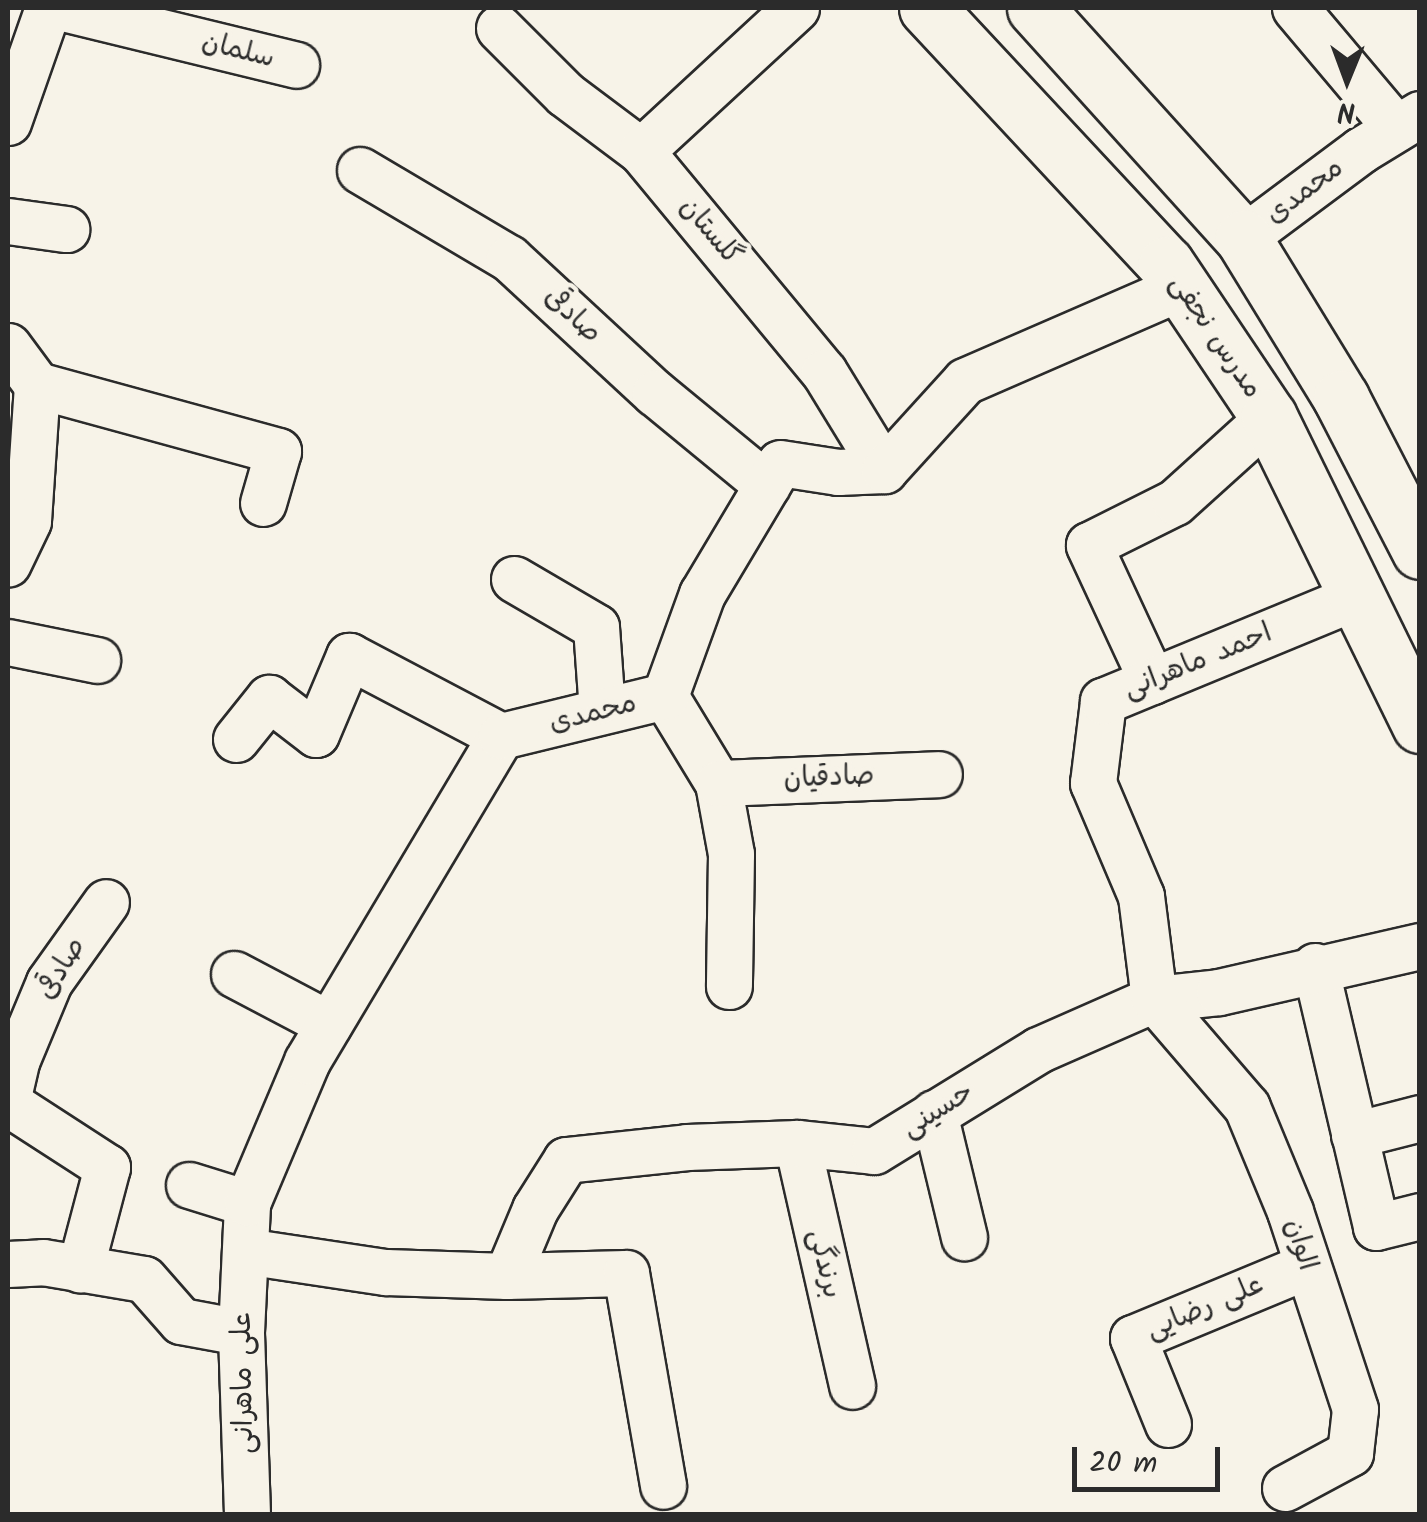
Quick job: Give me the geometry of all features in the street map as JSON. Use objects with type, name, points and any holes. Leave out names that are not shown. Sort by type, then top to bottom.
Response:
[{"type":"main road","name":"مدرس نجفی","points":[[927,8],[1166,264],[1269,417],[1420,726]]},
{"type":"main road","points":[[1035,8],[1243,238],[1341,398],[1420,551]]},
{"type":"street","points":[[8,122],[48,8]]},
{"type":"street","name":"سلمان","points":[[63,8],[296,65]]},
{"type":"street","points":[[641,151],[796,8]]},
{"type":"street","points":[[1305,12],[1408,121]]},
{"type":"street","name":"گلستان","points":[[499,28],[565,94],[641,151],[824,372],[884,470]]},
{"type":"street","name":"محمدی","points":[[1243,238],[1408,121]]},
{"type":"street","name":"صادقی","points":[[360,170],[509,258],[655,393],[767,486]]},
{"type":"street","points":[[8,221],[66,229]]},
{"type":"street","points":[[767,486],[780,463],[838,472],[884,470],[965,380],[1181,287]]},
{"type":"street","points":[[8,346],[37,385],[278,451],[262,504]]},
{"type":"street","points":[[8,563],[28,520],[20,454],[37,385]]},
{"type":"street","points":[[1152,681],[1089,545],[1175,502],[1269,417]]},
{"type":"street","name":"محمدی","points":[[501,736],[666,696],[702,594],[767,486]]},
{"type":"street","points":[[514,579],[596,627],[602,711]]},
{"type":"street","name":"احمد ماهرانی","points":[[1154,999],[1141,896],[1093,783],[1103,700],[1358,596]]},
{"type":"street","points":[[8,642],[96,660]]},
{"type":"street","points":[[236,739],[269,698],[316,734],[350,656],[501,736],[307,1061],[247,1203],[245,1251],[386,1272],[507,1276],[626,1272],[663,1486]]},
{"type":"street","points":[[666,696],[718,782],[731,854],[728,986]]},
{"type":"street","name":"صادقیان","points":[[718,782],[940,774]]},
{"type":"street","name":"صادقی","points":[[8,1100],[17,1059],[49,982],[106,902]]},
{"type":"street","name":"حسینی","points":[[507,1276],[535,1209],[566,1160],[687,1148],[797,1143],[874,1151],[1038,1050],[1154,999],[1219,992],[1315,966],[1420,946]]},
{"type":"street","points":[[1315,966],[1376,1227],[1420,1216]]},
{"type":"street","points":[[234,974],[329,1024]]},
{"type":"street","name":"الوان","points":[[1154,999],[1247,1107],[1307,1266],[1354,1409],[1350,1453],[1285,1488]]},
{"type":"street","points":[[8,1100],[107,1167],[80,1269]]},
{"type":"street","points":[[934,1113],[964,1237]]},
{"type":"street","points":[[1354,1135],[1420,1118]]},
{"type":"street","name":"برندگی","points":[[797,1143],[852,1386]]},
{"type":"street","points":[[189,1185],[247,1203]]},
{"type":"street","name":"علی ماهرانی","points":[[245,1251],[241,1332],[247,1514]]},
{"type":"street","points":[[8,1264],[44,1262],[144,1279],[182,1321],[241,1332]]},
{"type":"street","name":"علی رضایی","points":[[1168,1424],[1134,1338],[1307,1266]]}]
